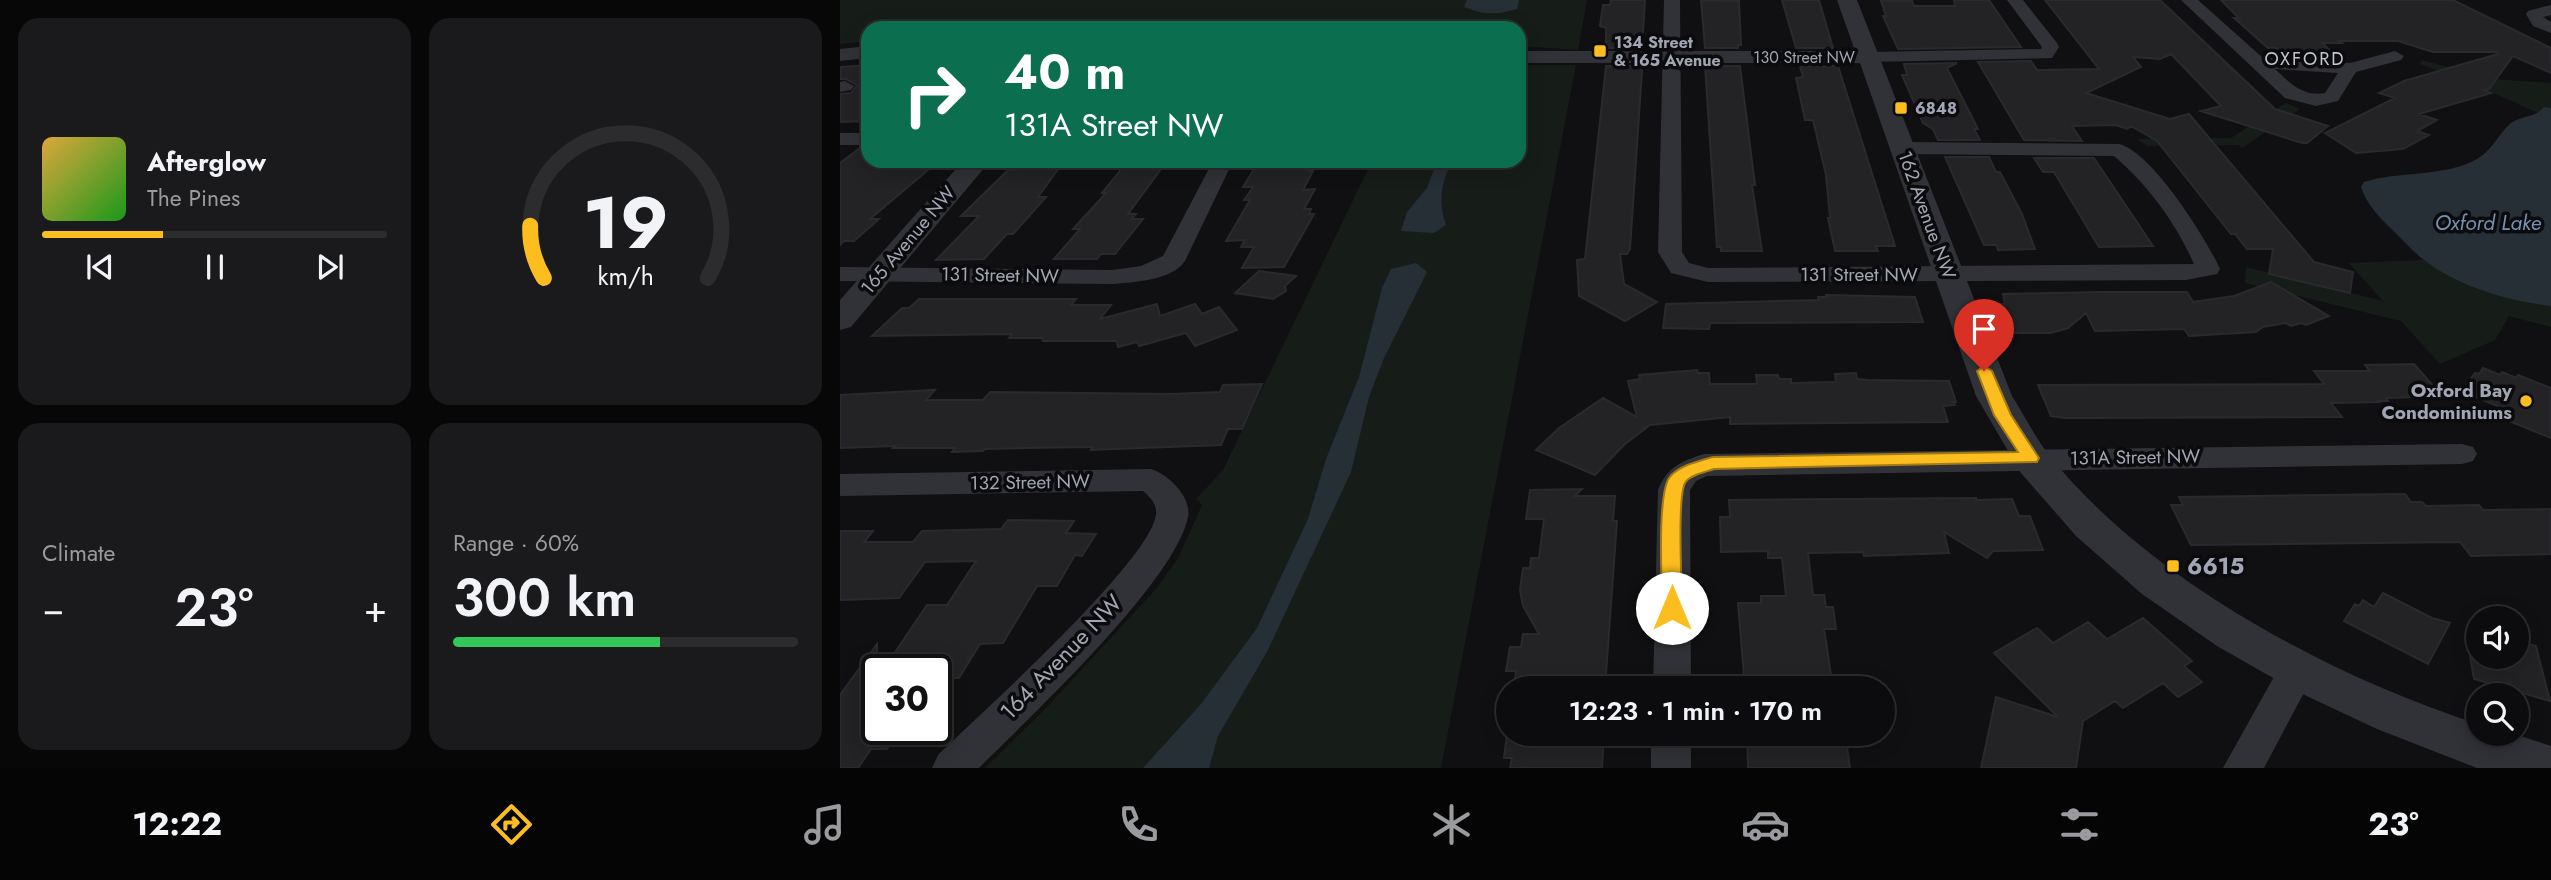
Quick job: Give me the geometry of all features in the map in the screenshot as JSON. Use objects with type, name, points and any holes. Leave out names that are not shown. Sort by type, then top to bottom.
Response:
[{"type":"street","points":[[1672,0],[1672,58]]},
{"type":"street","name":"162 Avenue NW","points":[[1847,0],[1994,396],[2013,434],[2083,518],[2126,556],[2194,607],[2298,668]]},
{"type":"street","name":"130 Street NW","points":[[1526,57],[2046,54],[2051,47],[2015,0]]},
{"type":"street","points":[[2189,0],[2292,94],[2316,100],[2331,97],[2350,68]]},
{"type":"street","points":[[2545,26],[2534,14],[2551,10]]},
{"type":"street","points":[[840,55],[861,53]]},
{"type":"street","points":[[2260,63],[2350,68],[2395,56]]},
{"type":"street","name":"131 Street NW","points":[[1672,58],[1670,252],[1680,268],[1708,275],[2186,273],[2208,270],[2202,251],[2137,163],[2119,150],[1903,148]]},
{"type":"street","points":[[840,139],[861,139]]},
{"type":"street","name":"165 Avenue NW","points":[[840,320],[971,168]]},
{"type":"street","name":"131 Street NW","points":[[840,274],[1112,276],[1160,269],[1172,261],[1178,252],[1220,168]]},
{"type":"street","name":"131A Street NW","points":[[1672,676],[1672,502],[1676,481],[1683,474],[1713,463],[2462,454]]},
{"type":"street","name":"132 Street NW","points":[[840,485],[1150,480],[1169,499],[1172,516],[1163,540]]},
{"type":"street","name":"164 Avenue NW","points":[[952,768],[1116,601],[1163,540]]},
{"type":"street","points":[[2243,768],[2298,668],[2415,723],[2481,748],[2549,768]]},
{"type":"street","points":[[1671,746],[1671,768]]},
{"type":"shaded area","points":[[840,0],[1587,0],[1578,50],[1526,46],[1526,21],[861,21],[861,42],[840,44]]},
{"type":"shaded area","name":"Oxford Lake","points":[[2422,60],[2493,79],[2551,83],[2551,327],[2509,316],[2495,340],[2440,364],[2401,321],[2245,283],[2246,267],[2383,301],[2349,263],[2424,260],[2388,227],[2372,208],[2361,187],[2364,182],[2435,172],[2475,160],[2485,153],[2512,122],[2538,113],[2420,64]]},
{"type":"shaded area","points":[[1526,65],[1576,65],[1441,768],[985,768],[1047,707],[1156,589],[1177,560],[1202,505],[1196,499],[1223,470],[1369,168],[1526,168]]},
{"type":"shaded area","points":[[2286,103],[2300,109],[2242,148],[2239,145],[2147,146],[2137,139],[2231,138]]},
{"type":"water","points":[[1467,0],[1519,1],[1517,9],[1490,13],[1464,7]]},
{"type":"water","name":"Oxford Lake","points":[[2544,107],[2551,108],[2551,306],[2485,291],[2438,270],[2383,221],[2364,194],[2361,187],[2364,182],[2465,165],[2487,152],[2511,123],[2537,113]]},
{"type":"water","points":[[1434,168],[1449,168],[1442,193],[1446,225],[1434,233],[1401,231],[1407,212],[1427,188]]},
{"type":"water","points":[[1416,263],[1427,272],[1384,358],[1369,397],[1351,472],[1267,652],[1218,736],[1209,768],[1143,768],[1201,704],[1257,628],[1308,519],[1326,459],[1359,377],[1382,288],[1391,269]]},
{"type":"building","points":[[1611,0],[1645,0],[1642,48],[1609,48],[1609,45],[1606,45],[1606,28],[1600,26],[1603,5],[1610,5]]},
{"type":"building","points":[[1701,0],[1739,1],[1741,45],[1738,45],[1738,48],[1705,48]]},
{"type":"building","points":[[1782,0],[1819,0],[1833,48],[1796,48]]},
{"type":"building","points":[[1954,0],[1989,0],[2021,47],[1898,49],[1883,16],[1886,16],[1881,1],[1912,1],[1914,6],[1955,6]]},
{"type":"building","points":[[2045,0],[2160,0],[2275,109],[2328,126],[2307,143],[2302,143],[2201,111],[2221,106],[2171,54],[2160,59],[2133,57],[2141,67],[2086,93],[2170,119],[2189,114],[2314,262],[2353,272],[2350,293],[2269,274],[2273,249],[2247,249],[2235,234],[2231,234],[2157,141],[2131,126],[2127,129],[2116,125],[2072,126],[2082,141],[2024,140],[1978,62],[2031,61],[2037,70],[2099,69]]},
{"type":"building","points":[[2221,0],[2453,0],[2551,48],[2551,73],[2513,56],[2489,89],[2484,90],[2491,93],[2419,114],[2437,120],[2417,131],[2429,135],[2403,149],[2356,153],[2325,133],[2395,98],[2379,93],[2404,81],[2498,54],[2497,52],[2433,52],[2398,41],[2339,41],[2342,43],[2322,43],[2333,53],[2286,53],[2276,48],[2268,48],[2234,18],[2239,18]]},
{"type":"building","points":[[1957,63],[1947,68],[1978,129],[1974,129],[1980,140],[1938,140],[1933,129],[1923,123],[1902,75],[1907,75],[1904,64]]},
{"type":"building","points":[[861,66],[861,121],[840,122],[840,94],[851,93],[857,85],[840,79],[840,67]]},
{"type":"building","points":[[1606,66],[1641,66],[1642,71],[1630,249],[1627,254],[1620,254],[1624,284],[1657,302],[1625,321],[1579,296],[1577,260],[1585,259]]},
{"type":"building","points":[[1705,66],[1740,66],[1755,185],[1752,185],[1762,251],[1721,251],[1721,247],[1717,247]]},
{"type":"building","points":[[1800,66],[1838,66],[1895,246],[1876,246],[1878,251],[1835,251],[1828,218],[1826,175],[1813,120],[1805,120],[1796,78],[1803,77]]},
{"type":"building","points":[[861,148],[861,168],[930,168],[870,219],[879,219],[854,241],[844,241],[840,245],[840,163]]},
{"type":"building","points":[[1945,157],[1989,157],[2022,214],[2035,249],[1998,250],[1996,245],[1984,245]]},
{"type":"building","points":[[2034,158],[2094,158],[2153,246],[2099,247],[2054,172],[2043,172]]},
{"type":"building","points":[[1059,168],[1038,197],[1046,197],[1013,234],[1007,234],[984,259],[936,260],[979,216],[961,216],[1008,170]]},
{"type":"building","points":[[1122,168],[1162,168],[1128,214],[1136,214],[1132,219],[1143,219],[1115,254],[1101,254],[1097,259],[1054,259],[1080,229],[1073,229],[1106,193],[1102,193]]},
{"type":"building","points":[[1255,168],[1310,168],[1308,171],[1313,171],[1303,190],[1315,189],[1304,209],[1311,209],[1309,214],[1314,214],[1284,267],[1242,268],[1254,247],[1241,247],[1245,240],[1226,241],[1250,200],[1244,200],[1253,187],[1243,187]]},
{"type":"building","points":[[1259,271],[1296,276],[1285,286],[1286,291],[1273,299],[1235,293]]},
{"type":"building","points":[[2271,282],[2329,316],[2306,325],[2301,323],[2291,326],[2285,323],[2263,327],[2256,332],[2189,336],[2184,329],[2095,331],[2086,313],[2068,328],[2051,333],[2011,333],[1999,304],[2005,304],[2003,294],[2099,292],[2187,292],[2193,302],[2234,296]]},
{"type":"building","points":[[1826,295],[1915,297],[1923,322],[1710,323],[1709,329],[1663,328],[1666,304],[1819,300],[1818,297],[1827,297]]},
{"type":"building","points":[[919,299],[1076,299],[1071,305],[1111,305],[1100,319],[1157,304],[1160,316],[1195,304],[1202,314],[1219,307],[1237,330],[1195,346],[1186,333],[1139,346],[1137,342],[1118,347],[1116,341],[1009,338],[1012,334],[872,336],[902,308],[909,308]]},
{"type":"building","points":[[2414,364],[2442,396],[2331,403],[2342,417],[2065,418],[2051,416],[2038,385],[2324,384],[2314,371],[2370,371],[2365,365]]},
{"type":"building","name":"Oxford Bay Condominiums","points":[[2483,368],[2500,375],[2502,372],[2516,378],[2518,375],[2551,388],[2551,438],[2502,418],[2507,410],[2462,391],[2475,373],[2479,374]]},
{"type":"building","points":[[1697,370],[1698,373],[1709,373],[1710,384],[1757,384],[1756,375],[1778,375],[1779,379],[1791,379],[1791,383],[1836,382],[1835,374],[1856,373],[1857,379],[1868,380],[1949,381],[1956,402],[1953,402],[1955,405],[1943,406],[1948,422],[1730,424],[1730,417],[1650,425],[1625,444],[1595,475],[1536,450],[1559,428],[1603,398],[1637,417],[1628,381],[1640,379],[1639,375]]},
{"type":"building","points":[[1262,384],[1242,429],[1228,429],[1221,445],[1091,450],[1093,447],[985,449],[952,452],[955,448],[840,448],[840,395],[935,390],[926,400],[983,400],[990,392],[1172,394],[1220,392],[1223,385]]},
{"type":"building","points":[[1582,489],[1575,496],[1615,496],[1613,521],[1617,521],[1606,676],[1515,676],[1516,671],[1506,671],[1510,647],[1521,647],[1523,634],[1539,634],[1523,606],[1520,590],[1523,568],[1530,568],[1531,558],[1539,558],[1544,519],[1526,519],[1530,490]]},
{"type":"building","points":[[2405,494],[2411,502],[2422,502],[2426,506],[2479,505],[2483,510],[2551,509],[2551,554],[2471,556],[2460,542],[2191,545],[2171,505],[2183,505],[2179,497]]},
{"type":"building","points":[[2012,499],[2019,516],[2030,516],[2043,550],[1993,551],[1987,558],[1944,532],[1949,553],[1864,556],[1863,552],[1808,553],[1813,595],[1824,595],[1826,607],[1833,607],[1836,629],[1824,629],[1831,676],[1744,676],[1738,603],[1761,603],[1761,596],[1786,596],[1782,558],[1768,558],[1768,551],[1721,552],[1720,517],[1730,517],[1729,500]]},
{"type":"building","points":[[1008,520],[1074,521],[1066,533],[1096,534],[1082,556],[1075,555],[1057,586],[1037,586],[1003,643],[980,644],[959,678],[952,678],[952,654],[894,654],[927,605],[947,605],[976,561],[925,562],[899,598],[840,600],[840,531],[873,531],[864,542],[913,542],[922,531],[1001,529]]},
{"type":"building","points":[[2383,593],[2432,618],[2450,623],[2428,664],[2344,621],[2355,604],[2359,606],[2363,600],[2374,607]]},
{"type":"building","points":[[2143,618],[2192,661],[2184,666],[2202,682],[2178,697],[2163,683],[2123,708],[2115,701],[2083,721],[2076,768],[1981,768],[1996,697],[2058,717],[1994,653],[2037,628],[2053,643],[2088,622],[2107,639]]},
{"type":"building","points":[[877,644],[877,654],[870,654]]},
{"type":"building","points":[[2529,644],[2536,646],[2550,701],[2529,695],[2529,683],[2488,683],[2474,679],[2472,669],[2529,669]]},
{"type":"building","points":[[861,666],[861,745],[890,745],[887,749],[871,749],[858,768],[840,768],[840,695]]},
{"type":"building","points":[[1505,746],[1603,746],[1602,768],[1510,768],[1512,758],[1504,758]]},
{"type":"building","points":[[1747,746],[1847,746],[1850,768],[1748,768]]},
{"type":"place","name":"134 Street & 165 Avenue","points":[[1600,51]]},
{"type":"place","name":"6848","points":[[1901,108]]},
{"type":"place","name":"Oxford Bay Condominiums","points":[[2526,401]]},
{"type":"place","name":"6615","points":[[2173,566]]},
{"type":"district","name":"OXFORD","points":[[2305,59]]},
{"type":"route","points":[[1672,608],[1672,502],[1676,481],[1683,474],[1713,463],[2031,458],[2013,434],[1984,371]]}]
